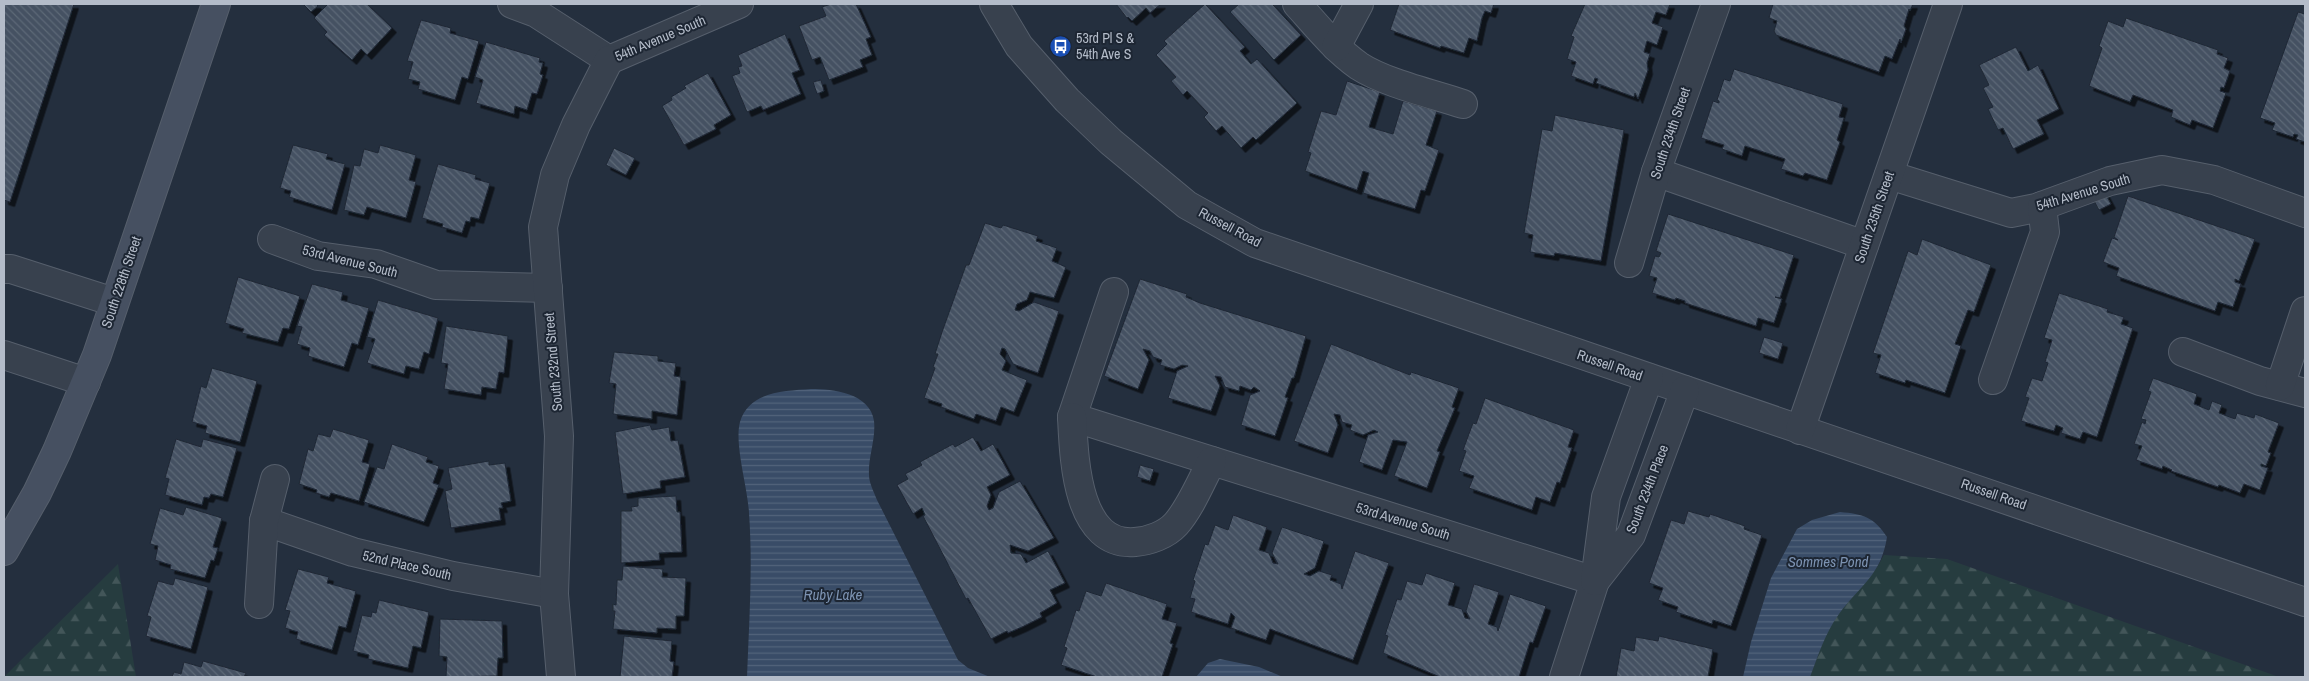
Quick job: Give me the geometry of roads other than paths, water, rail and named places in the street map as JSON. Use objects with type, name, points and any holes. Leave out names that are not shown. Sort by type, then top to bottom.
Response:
[{"type":"main road","name":"South 228th Street","points":[[4,551],[38,493],[86,382],[216,4]]},
{"type":"street","points":[[512,4],[536,13],[609,60]]},
{"type":"street","name":"54th Avenue South","points":[[609,60],[739,4]]},
{"type":"street","name":"Russell Road","points":[[994,4],[1019,46],[1067,100],[1111,142],[1187,205],[1255,242],[1800,430],[2005,497],[2305,602]]},
{"type":"street","points":[[1297,4],[1336,46],[1360,67],[1386,78],[1463,104]]},
{"type":"street","points":[[1336,46],[1356,13],[1359,4]]},
{"type":"street","name":"South 234th Street","points":[[1629,263],[1656,172],[1716,4]]},
{"type":"street","name":"South 235th Street","points":[[1800,430],[1948,4]]},
{"type":"street","name":"South 232nd Street","points":[[561,677],[554,594],[559,436],[543,227],[555,175],[576,125],[609,60]]},
{"type":"street","name":"54th Avenue South","points":[[1889,175],[2011,213],[2042,206],[2110,182],[2162,170],[2214,180],[2305,213]]},
{"type":"street","points":[[1656,172],[1864,245]]},
{"type":"street","points":[[1993,380],[2045,232],[2042,206]]},
{"type":"street","name":"53rd Avenue South","points":[[272,239],[318,256],[376,264],[436,285],[548,288]]},
{"type":"street","points":[[4,269],[11,269],[114,302]]},
{"type":"street","points":[[1114,292],[1072,417],[1075,468],[1084,501],[1096,524],[1107,538],[1125,543],[1142,542],[1168,531],[1186,509],[1212,461]]},
{"type":"street","points":[[2184,352],[2260,380],[2293,389],[2305,311]]},
{"type":"street","points":[[4,355],[86,382]]},
{"type":"street","name":"South 234th Place","points":[[1564,677],[1595,581],[1606,497],[1649,378]]},
{"type":"street","name":"South 234th Place","points":[[1595,581],[1631,535],[1685,390]]},
{"type":"street","name":"53rd Avenue South","points":[[1072,417],[1595,581]]},
{"type":"street","points":[[259,604],[264,521],[275,479]]},
{"type":"street","name":"52nd Place South","points":[[264,521],[353,552],[453,576],[554,594]]},
{"type":"water","name":"Ruby Lake","points":[[811,389],[849,394],[866,404],[871,412],[874,428],[869,475],[877,500],[958,660],[968,668],[990,677],[747,677],[751,554],[748,503],[739,442],[740,422],[751,404],[760,398],[779,392]]},
{"type":"water","name":"Sommes Pond","points":[[1840,512],[1867,518],[1877,525],[1887,537],[1875,571],[1834,621],[1822,645],[1810,677],[1743,677],[1751,642],[1771,578],[1797,529],[1812,520]]},
{"type":"water","points":[[1220,659],[1259,667],[1283,677],[1196,677],[1208,663]]},
{"type":"place","name":"53rd Pl S & 54th Ave S","points":[[1060,46]]}]
